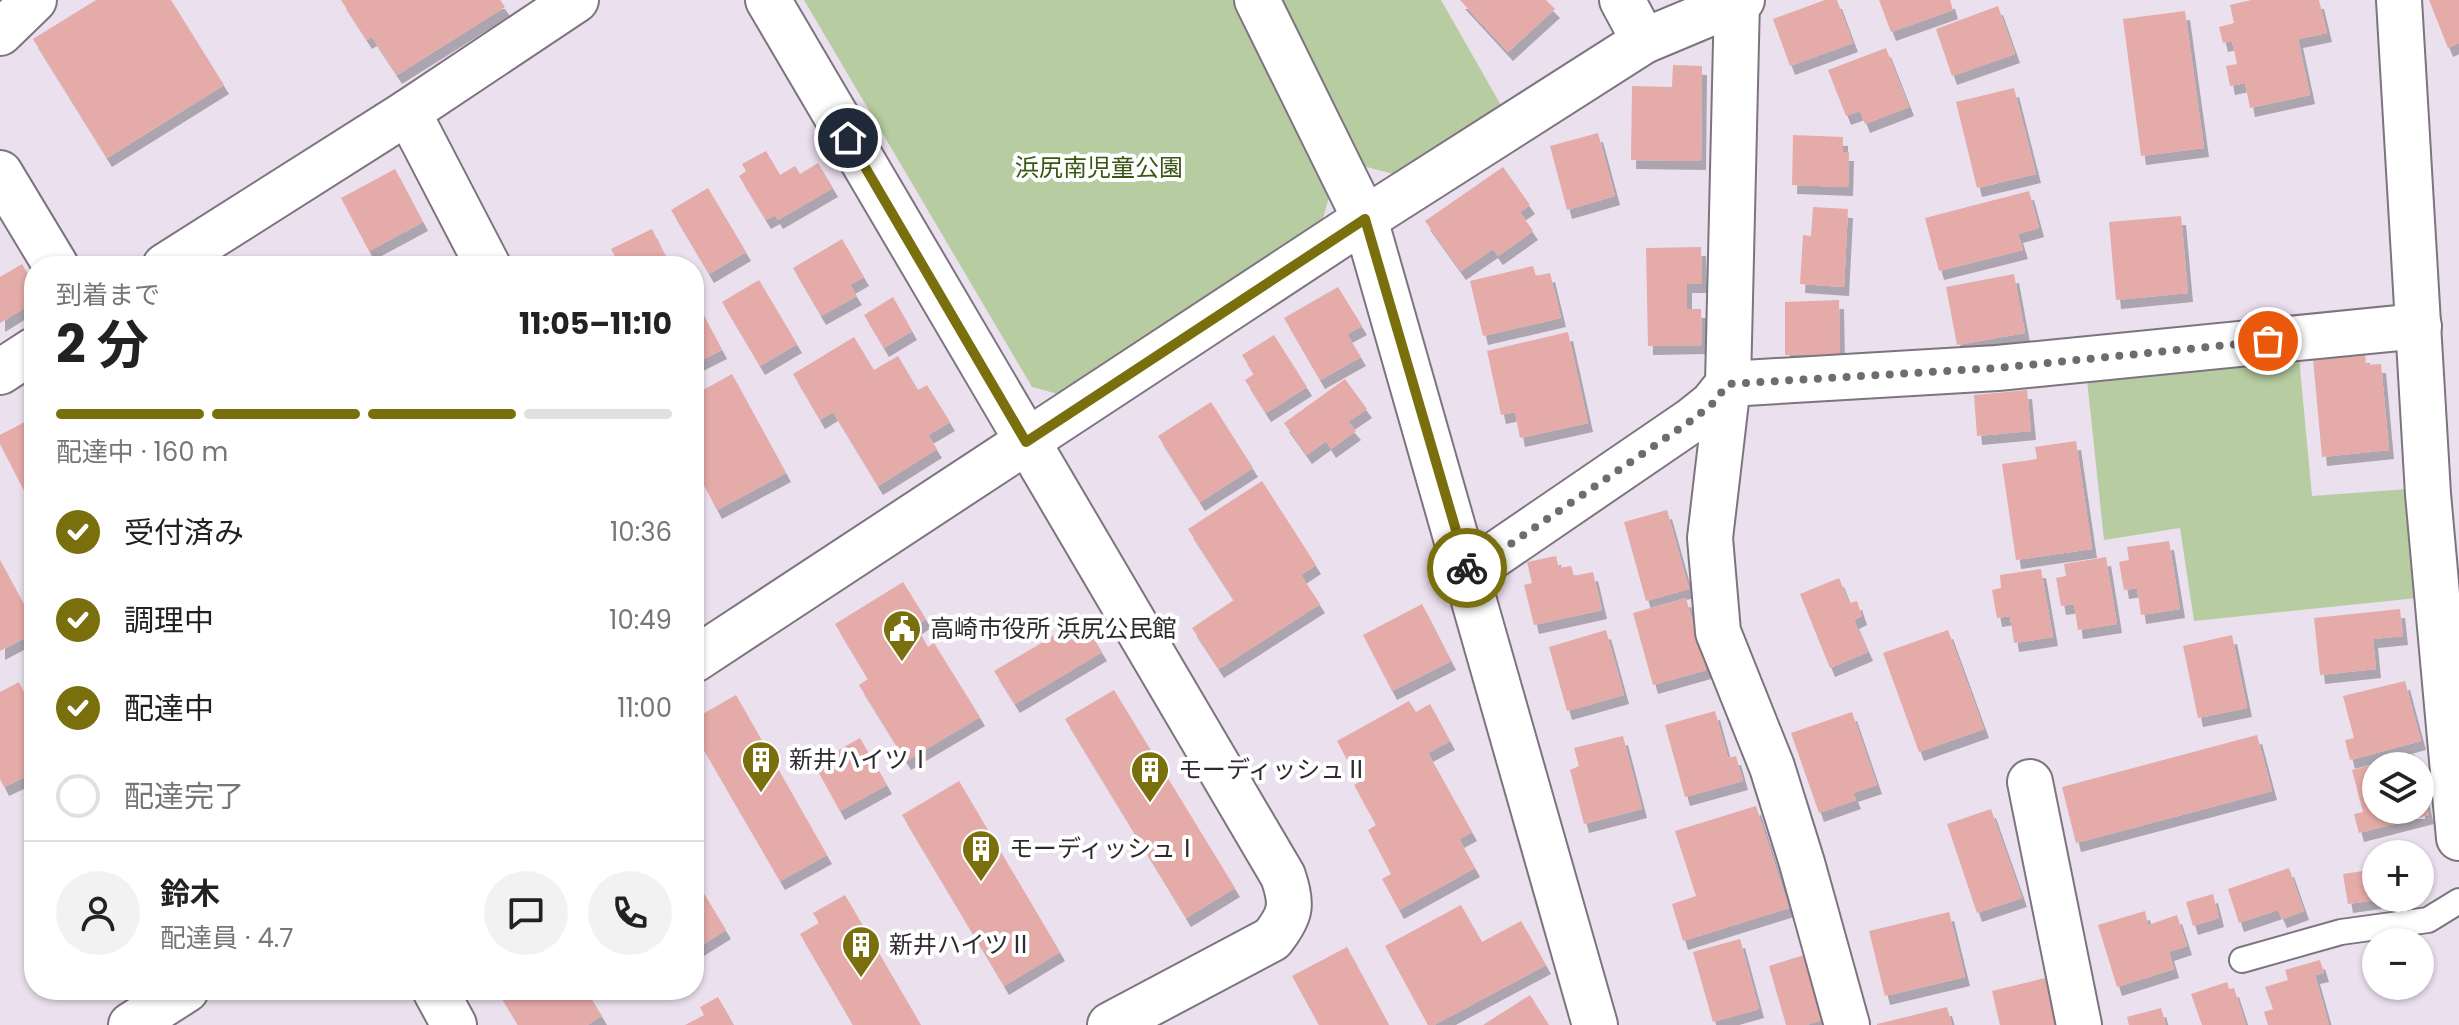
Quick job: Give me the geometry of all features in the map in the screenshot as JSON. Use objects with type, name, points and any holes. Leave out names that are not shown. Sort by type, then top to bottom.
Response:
[{"type":"street","points":[[0,33],[34,0]]},
{"type":"street","points":[[181,256],[408,112],[576,0]]},
{"type":"street","points":[[768,0],[1283,876],[1291,898],[1282,927],[1272,939],[1110,1025]]},
{"type":"street","points":[[1257,0],[1365,219],[1595,1025]]},
{"type":"street","points":[[1622,0],[1644,41]]},
{"type":"street","points":[[2399,0],[2430,510],[2459,838]]},
{"type":"street","points":[[704,653],[1365,219],[1644,41],[1738,1],[1728,384],[1710,538],[1718,632],[1772,767],[1847,1025]]},
{"type":"street","points":[[408,112],[483,256]]},
{"type":"street","points":[[0,173],[50,256]]},
{"type":"street","points":[[1468,573],[1692,420],[1712,404],[1728,384],[1997,368],[2419,326]]},
{"type":"street","points":[[0,372],[24,356]]},
{"type":"street","points":[[2030,782],[2079,1025]]},
{"type":"street","points":[[131,1025],[170,1000]]},
{"type":"street","points":[[440,1000],[454,1025]]},
{"type":"lane","points":[[2242,960],[2341,932],[2428,920],[2459,901]]},
{"type":"green space","name":"浜尻南児童公園","points":[[804,0],[1234,0],[1330,193],[1322,222],[1062,395],[1032,387]]},
{"type":"green space","points":[[1282,0],[1441,0],[1502,107],[1397,175],[1363,166]]},
{"type":"green space","points":[[2298,347],[2312,496],[2408,489],[2417,598],[2194,621],[2180,528],[2104,540],[2086,370]]},
{"type":"building","points":[[96,0],[171,0],[224,85],[107,158],[33,39]]},
{"type":"building","points":[[341,0],[500,0],[505,7],[397,75],[372,37],[367,40]]},
{"type":"building","points":[[1460,0],[1546,0],[1555,9],[1508,52]]},
{"type":"building","points":[[1825,0],[1837,0],[1853,43],[1790,66],[1773,19]]},
{"type":"building","points":[[1879,0],[1950,0],[1953,10],[1891,32]]},
{"type":"building","points":[[2251,0],[2319,0],[2327,33],[2298,39],[2310,95],[2250,108],[2245,83],[2230,86],[2226,66],[2237,64],[2232,41],[2223,43],[2219,27],[2234,23],[2230,5]]},
{"type":"building","points":[[2429,0],[2459,0],[2459,43],[2448,48]]},
{"type":"building","points":[[1998,6],[2015,54],[1952,76],[1936,29]]},
{"type":"building","points":[[2185,11],[2204,148],[2141,156],[2123,19]]},
{"type":"building","points":[[1886,48],[1909,107],[1865,124],[1860,111],[1846,116],[1828,70]]},
{"type":"building","points":[[1673,65],[1702,66],[1701,161],[1631,160],[1632,86],[1672,87]]},
{"type":"building","points":[[2014,88],[2036,174],[1977,188],[1956,102]]},
{"type":"building","points":[[1598,133],[1615,196],[1567,210],[1550,146]]},
{"type":"building","points":[[1793,135],[1843,137],[1843,152],[1849,152],[1848,187],[1792,185]]},
{"type":"building","points":[[766,151],[780,175],[795,166],[800,174],[818,163],[833,188],[778,220],[775,215],[766,220],[739,176],[746,171],[742,164]]},
{"type":"building","points":[[1503,167],[1530,205],[1520,212],[1533,231],[1498,256],[1493,249],[1461,271],[1425,221]]},
{"type":"building","points":[[395,169],[423,222],[369,251],[341,198]]},
{"type":"building","points":[[708,188],[746,252],[709,274],[704,266],[704,256],[698,256],[671,210]]},
{"type":"building","points":[[2029,191],[2039,228],[2018,234],[2023,250],[1939,271],[1925,218]]},
{"type":"building","points":[[1813,207],[1848,209],[1844,287],[1800,284],[1803,235],[1811,236]]},
{"type":"building","points":[[2181,216],[2188,293],[2116,300],[2109,222]]},
{"type":"building","points":[[652,229],[665,256],[615,256],[611,249]]},
{"type":"building","points":[[842,239],[864,277],[850,285],[857,296],[821,316],[793,268]]},
{"type":"building","points":[[1701,247],[1702,284],[1687,284],[1687,309],[1701,309],[1702,345],[1648,346],[1646,248]]},
{"type":"building","points":[[22,264],[24,267],[24,308],[0,323],[0,277]]},
{"type":"building","points":[[1533,266],[1536,276],[1550,273],[1561,318],[1483,336],[1470,281]]},
{"type":"building","points":[[2014,274],[2025,333],[1957,345],[1946,287]]},
{"type":"building","points":[[759,280],[797,344],[760,366],[722,302]]},
{"type":"building","points":[[1338,287],[1362,326],[1347,334],[1361,357],[1320,380],[1284,318]]},
{"type":"building","points":[[893,297],[912,331],[884,348],[864,315]]},
{"type":"building","points":[[1839,300],[1840,355],[1785,355],[1785,302]]},
{"type":"building","points":[[704,316],[722,350],[704,359]]},
{"type":"building","points":[[1568,332],[1588,423],[1520,438],[1515,412],[1501,415],[1487,351]]},
{"type":"building","points":[[1274,335],[1307,387],[1266,413],[1245,380],[1254,374],[1242,355]]},
{"type":"building","points":[[854,337],[874,370],[898,356],[918,390],[927,385],[950,422],[928,435],[937,449],[878,486],[833,412],[820,420],[793,374]]},
{"type":"building","points":[[2365,354],[2366,365],[2381,364],[2389,450],[2322,457],[2313,359]]},
{"type":"building","points":[[732,374],[786,473],[717,510],[704,485],[704,389]]},
{"type":"building","points":[[1345,379],[1367,409],[1348,422],[1356,431],[1331,449],[1326,441],[1307,455],[1284,423]]},
{"type":"building","points":[[2027,390],[2031,431],[1977,436],[1974,395]]},
{"type":"building","points":[[1211,402],[1253,468],[1200,502],[1158,436]]},
{"type":"building","points":[[24,422],[24,491],[0,444],[0,435]]},
{"type":"building","points":[[2076,441],[2092,549],[2016,560],[2002,464],[2037,459],[2035,447]]},
{"type":"building","points":[[1262,481],[1316,565],[1301,575],[1320,604],[1219,669],[1192,628],[1234,600],[1188,529]]},
{"type":"building","points":[[1667,510],[1689,589],[1646,601],[1624,522]]},
{"type":"building","points":[[2169,541],[2180,609],[2141,615],[2137,588],[2124,590],[2119,562],[2129,560],[2127,547]]},
{"type":"building","points":[[1556,556],[1559,568],[1571,566],[1574,576],[1593,572],[1602,610],[1534,625],[1524,585],[1532,583],[1527,562]]},
{"type":"building","points":[[2106,557],[2117,624],[2078,630],[2074,604],[2061,606],[2056,578],[2066,576],[2064,564]]},
{"type":"building","points":[[0,560],[24,604],[24,638],[0,651]]},
{"type":"building","points":[[2041,569],[2053,637],[2014,643],[2010,616],[1997,618],[1992,590],[2001,588],[2000,575]]},
{"type":"building","points":[[1839,578],[1849,603],[1857,601],[1862,616],[1854,620],[1868,652],[1830,668],[1800,594]]},
{"type":"building","name":"高崎市役所 浜尻公民館","points":[[903,582],[926,619],[916,626],[928,647],[934,643],[980,717],[906,761],[859,685],[868,679],[835,624]]},
{"type":"building","points":[[1686,598],[1706,670],[1653,685],[1633,613]]},
{"type":"building","points":[[1422,604],[1451,661],[1392,691],[1363,635]]},
{"type":"building","points":[[2400,609],[2403,636],[2373,639],[2376,669],[2320,675],[2314,618]]},
{"type":"building","points":[[1082,619],[1102,652],[1015,704],[994,671]]},
{"type":"building","points":[[1606,630],[1624,695],[1567,711],[1549,647]]},
{"type":"building","points":[[1948,630],[1984,729],[1919,752],[1883,653]]},
{"type":"building","points":[[2232,635],[2247,708],[2198,718],[2183,646]]},
{"type":"building","points":[[2405,681],[2421,741],[2380,752],[2362,752],[2362,757],[2350,760],[2345,740],[2354,738],[2343,696]]},
{"type":"building","points":[[19,682],[24,692],[24,778],[4,787],[0,779],[0,692]]},
{"type":"building","name":"モーディッシュⅡ","points":[[1114,690],[1235,888],[1186,918],[1065,719]]},
{"type":"building","name":"新井ハイツⅠ","points":[[736,695],[827,855],[780,881],[704,750],[704,713]]},
{"type":"building","points":[[1409,701],[1416,712],[1430,704],[1450,741],[1428,753],[1472,832],[1459,839],[1475,868],[1399,910],[1382,879],[1391,874],[1368,830],[1376,825],[1354,785],[1359,782],[1337,741]]},
{"type":"building","points":[[1715,711],[1728,758],[1736,756],[1743,781],[1685,797],[1665,725]]},
{"type":"building","points":[[1852,712],[1877,785],[1853,793],[1856,800],[1819,813],[1791,733]]},
{"type":"building","points":[[2257,735],[2272,791],[2076,843],[2062,787]]},
{"type":"building","points":[[1623,736],[1642,809],[1584,824],[1570,770],[1579,766],[1574,748]]},
{"type":"building","points":[[860,738],[887,785],[840,811],[814,764]]},
{"type":"building","points":[[2362,767],[2362,808],[2352,770]]},
{"type":"building","name":"モーディッシュⅠ","points":[[959,781],[1060,952],[1004,986],[902,815]]},
{"type":"building","points":[[1756,806],[1789,908],[1683,941],[1672,904],[1696,896],[1675,831]]},
{"type":"building","points":[[1991,809],[2022,898],[1977,913],[1947,824]]},
{"type":"building","points":[[2362,812],[2362,824],[2394,824],[2359,833],[2354,814]]},
{"type":"building","points":[[2289,868],[2304,911],[2282,919],[2278,910],[2239,923],[2228,889]]},
{"type":"building","points":[[2362,871],[2362,902],[2348,904],[2343,874]]},
{"type":"building","points":[[704,894],[726,930],[704,944]]},
{"type":"building","points":[[2213,894],[2219,918],[2193,926],[2186,902]]},
{"type":"building","name":"新井ハイツⅡ","points":[[845,895],[921,1025],[853,1025],[800,934],[819,923],[813,913]]},
{"type":"building","points":[[1461,905],[1482,942],[1521,921],[1546,965],[1434,1025],[1428,1025],[1385,946]]},
{"type":"building","points":[[2145,911],[2148,925],[2177,915],[2187,946],[2169,952],[2174,969],[2117,987],[2098,925]]},
{"type":"building","points":[[1949,912],[1965,977],[1885,996],[1869,931]]},
{"type":"building","points":[[1740,939],[1759,1009],[1713,1022],[1693,952]]},
{"type":"building","points":[[1347,947],[1389,1025],[1319,1025],[1292,976]]},
{"type":"building","points":[[1804,955],[1822,1020],[1806,1025],[1786,1025],[1769,966]]},
{"type":"building","points":[[2320,960],[2324,973],[2315,975],[2329,1025],[2268,1025],[2264,1012],[2273,1009],[2265,987],[2288,980],[2285,970]]},
{"type":"building","points":[[2045,978],[2057,1025],[2000,1025],[1992,991]]},
{"type":"building","points":[[2227,982],[2229,989],[2234,988],[2246,1025],[2202,1025],[2191,994]]},
{"type":"building","points":[[1530,995],[1549,1025],[1483,1025]]},
{"type":"building","points":[[718,997],[734,1025],[685,1025],[704,1015],[700,1007]]},
{"type":"building","points":[[503,1000],[592,1000],[602,1016],[587,1025],[518,1025]]},
{"type":"building","points":[[1947,1007],[1952,1025],[1877,1025],[1877,1024]]},
{"type":"building","points":[[2161,1008],[2166,1025],[2129,1025],[2127,1017]]},
{"type":"way so far","points":[[1467,568],[1468,573],[1692,420],[1712,404],[1728,384],[1997,368],[2268,341]]},
{"type":"place","name":"高崎市役所 浜尻公民館","points":[[902,663]]},
{"type":"place","name":"新井ハイツⅠ","points":[[761,794]]},
{"type":"place","name":"モーディッシュⅡ","points":[[1150,804]]},
{"type":"place","name":"モーディッシュⅠ","points":[[981,883]]},
{"type":"place","name":"新井ハイツⅡ","points":[[861,979]]},
{"type":"route","points":[[848,138],[1026,442],[1365,219],[1467,568]]}]
